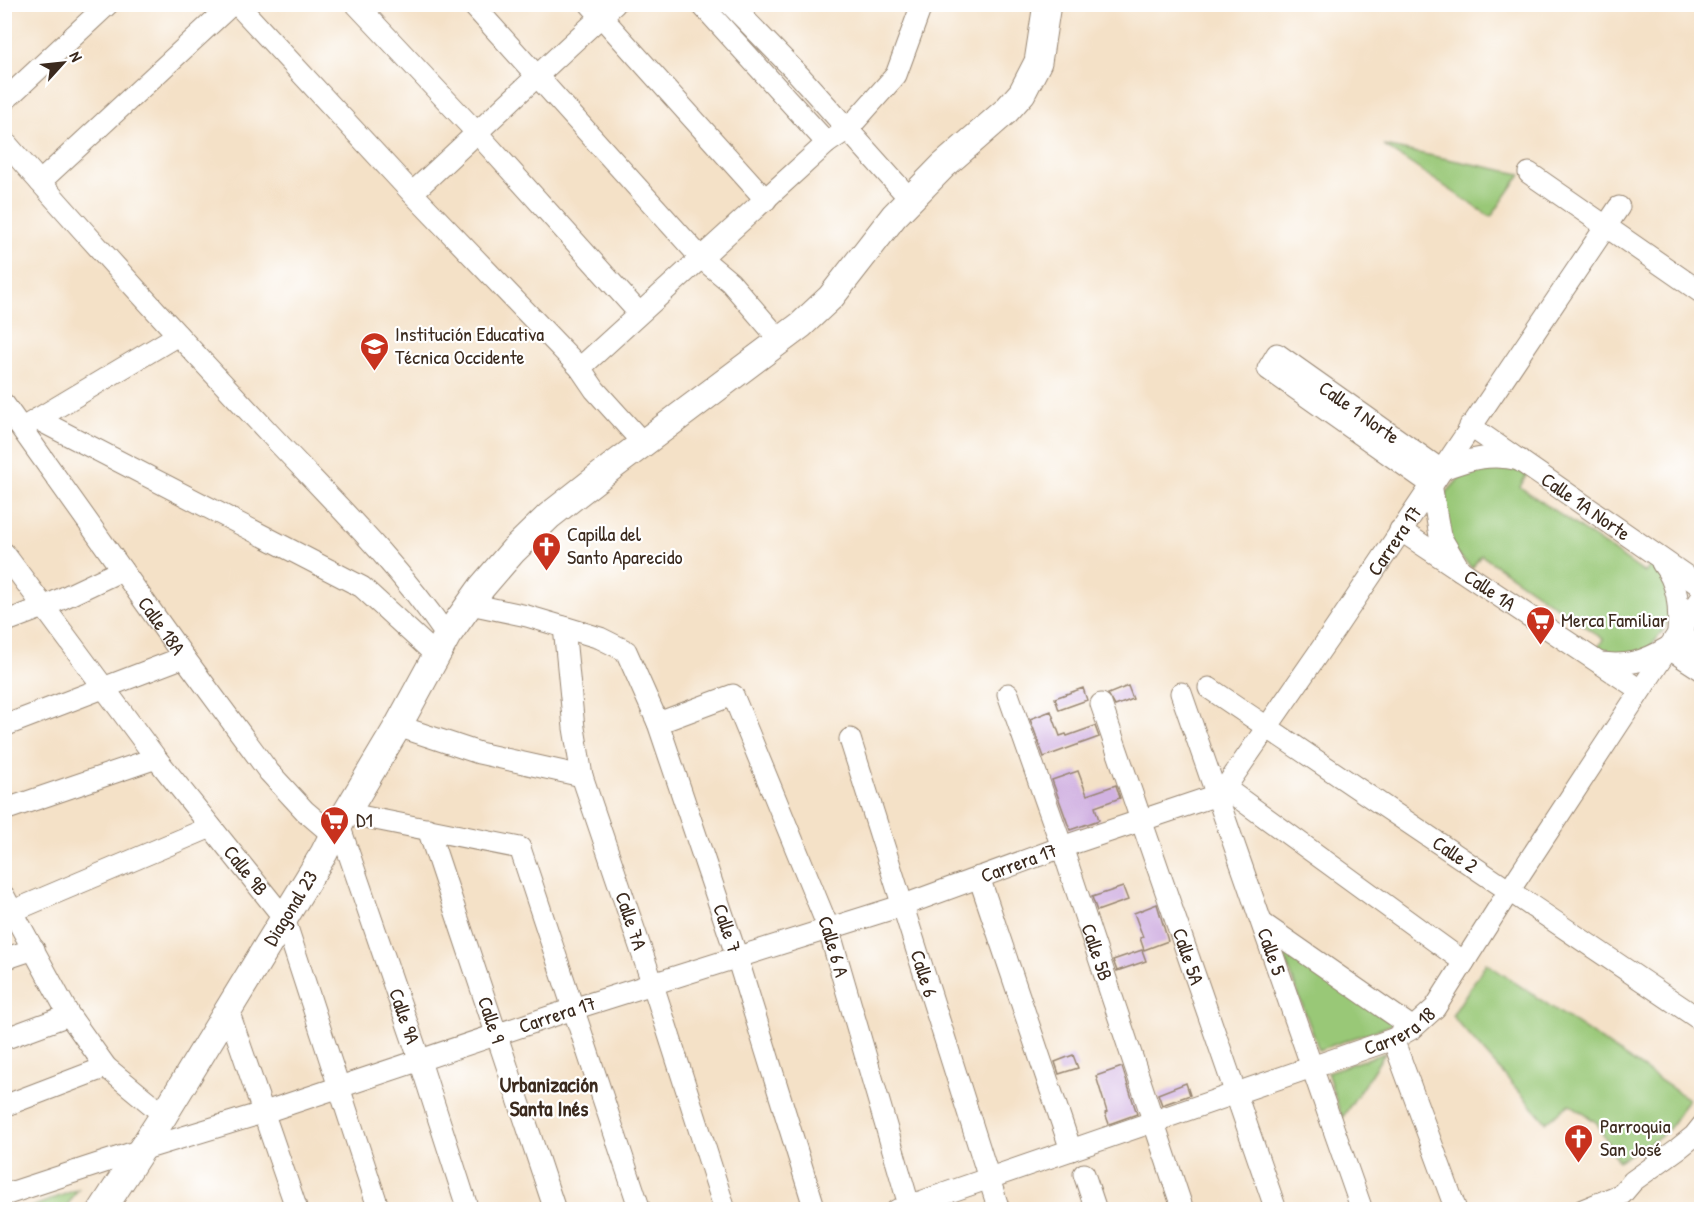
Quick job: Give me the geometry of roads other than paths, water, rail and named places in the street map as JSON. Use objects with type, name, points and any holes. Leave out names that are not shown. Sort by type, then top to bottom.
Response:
[{"type":"main road","name":"Diagonal 23","points":[[102,1209],[164,1115],[324,853],[442,646],[470,604],[513,550],[549,516],[642,442],[801,325],[831,297],[910,199],[943,166],[1006,111],[1022,93],[1038,62],[1047,4]]},
{"type":"street","points":[[4,101],[108,4]]},
{"type":"street","points":[[40,182],[232,4]]},
{"type":"street","points":[[237,4],[412,193],[580,368],[595,390],[642,442]]},
{"type":"street","points":[[356,4],[477,133],[639,313]]},
{"type":"street","points":[[472,4],[700,257],[730,282],[780,340]]},
{"type":"street","points":[[701,4],[827,143]]},
{"type":"street","points":[[730,4],[848,129],[910,199]]},
{"type":"street","points":[[580,368],[827,143],[848,129],[896,75],[922,4]]},
{"type":"street","points":[[412,193],[537,75],[602,9],[766,200]]},
{"type":"street","points":[[4,141],[178,335],[386,556],[425,604],[442,646]]},
{"type":"street","points":[[1529,173],[1701,293]]},
{"type":"street","name":"Carrera 17","points":[[4,1195],[262,1113],[573,1009],[904,905],[1221,792],[1267,728],[1619,207]]},
{"type":"street","points":[[29,424],[178,335]]},
{"type":"street","points":[[1272,361],[1436,477]]},
{"type":"street","name":"Calle 18A","points":[[4,404],[29,424],[122,570],[269,772],[305,811],[339,824]]},
{"type":"street","points":[[29,424],[362,587],[442,646]]},
{"type":"street","name":"Calle 1A Norte","points":[[1470,426],[1701,587]]},
{"type":"street","points":[[1436,477],[1465,461],[1486,456],[1503,456],[1520,460]]},
{"type":"street","points":[[1436,477],[1440,536],[1460,570]]},
{"type":"street","name":"Calle 1A","points":[[1400,530],[1640,690]]},
{"type":"street","name":"Calle 9B","points":[[4,553],[156,758],[284,918],[379,1209]]},
{"type":"street","points":[[1599,663],[1631,664],[1648,659],[1673,640],[1679,603],[1668,570],[1655,554]]},
{"type":"street","points":[[4,622],[44,607],[122,570]]},
{"type":"street","name":"Carrera 18","points":[[903,1207],[1393,1039],[1413,1028],[1435,1008],[1701,597]]},
{"type":"street","points":[[470,604],[527,616],[564,627]]},
{"type":"street","name":"Calle 7","points":[[564,627],[600,638],[626,651],[658,723],[737,957],[814,1209]]},
{"type":"street","name":"Calle 7A","points":[[564,627],[573,728],[582,776],[653,985],[725,1209]]},
{"type":"street","points":[[1673,640],[1701,648]]},
{"type":"street","points":[[1673,640],[1701,670]]},
{"type":"street","points":[[4,726],[184,657]]},
{"type":"street","name":"Calle 2","points":[[1209,688],[1701,1021]]},
{"type":"street","name":"Calle 5","points":[[1182,693],[1221,792],[1262,923],[1362,1209]]},
{"type":"street","name":"Calle 5B","points":[[1008,694],[1184,1209]]},
{"type":"street","name":"Calle 6 A","points":[[658,723],[733,695],[828,927],[903,1207]]},
{"type":"street","name":"Calle 5A","points":[[1101,704],[1275,1209]]},
{"type":"street","points":[[398,726],[479,753],[582,776]]},
{"type":"street","name":"Calle 6","points":[[850,739],[999,1209]]},
{"type":"street","points":[[4,810],[156,758]]},
{"type":"street","points":[[1221,792],[1464,962]]},
{"type":"street","points":[[339,824],[428,829],[520,848],[640,1209]]},
{"type":"street","name":"Calle 9A","points":[[339,824],[420,1060],[468,1209]]},
{"type":"street","points":[[164,1115],[106,1067],[69,1015],[9,904],[211,828]]},
{"type":"street","name":"Calle 9","points":[[428,829],[555,1209]]},
{"type":"street","points":[[979,877],[1071,1150]]},
{"type":"street","points":[[1262,923],[1413,1028]]},
{"type":"street","points":[[4,959],[34,949]]},
{"type":"street","points":[[228,1010],[297,1209]]},
{"type":"street","points":[[4,1039],[69,1015]]},
{"type":"street","points":[[1393,1039],[1456,1209]]},
{"type":"street","points":[[4,1106],[106,1067]]},
{"type":"street","points":[[1583,1209],[1625,1202],[1633,1181],[1694,1137],[1701,1126]]},
{"type":"street","points":[[1084,1174],[1096,1209]]},
{"type":"place","name":"Institución Educativa Técnica Occidente","points":[[374,372]]},
{"type":"place","name":"Capilla del Santo Aparecido","points":[[546,572]]},
{"type":"place","name":"Merca Familiar","points":[[1540,646]]},
{"type":"place","name":"D1","points":[[335,846]]},
{"type":"place","name":"Parroquia San José","points":[[1579,1164]]},
{"type":"district","name":"Urbanización Santa Inés","points":[[549,1097]]}]
